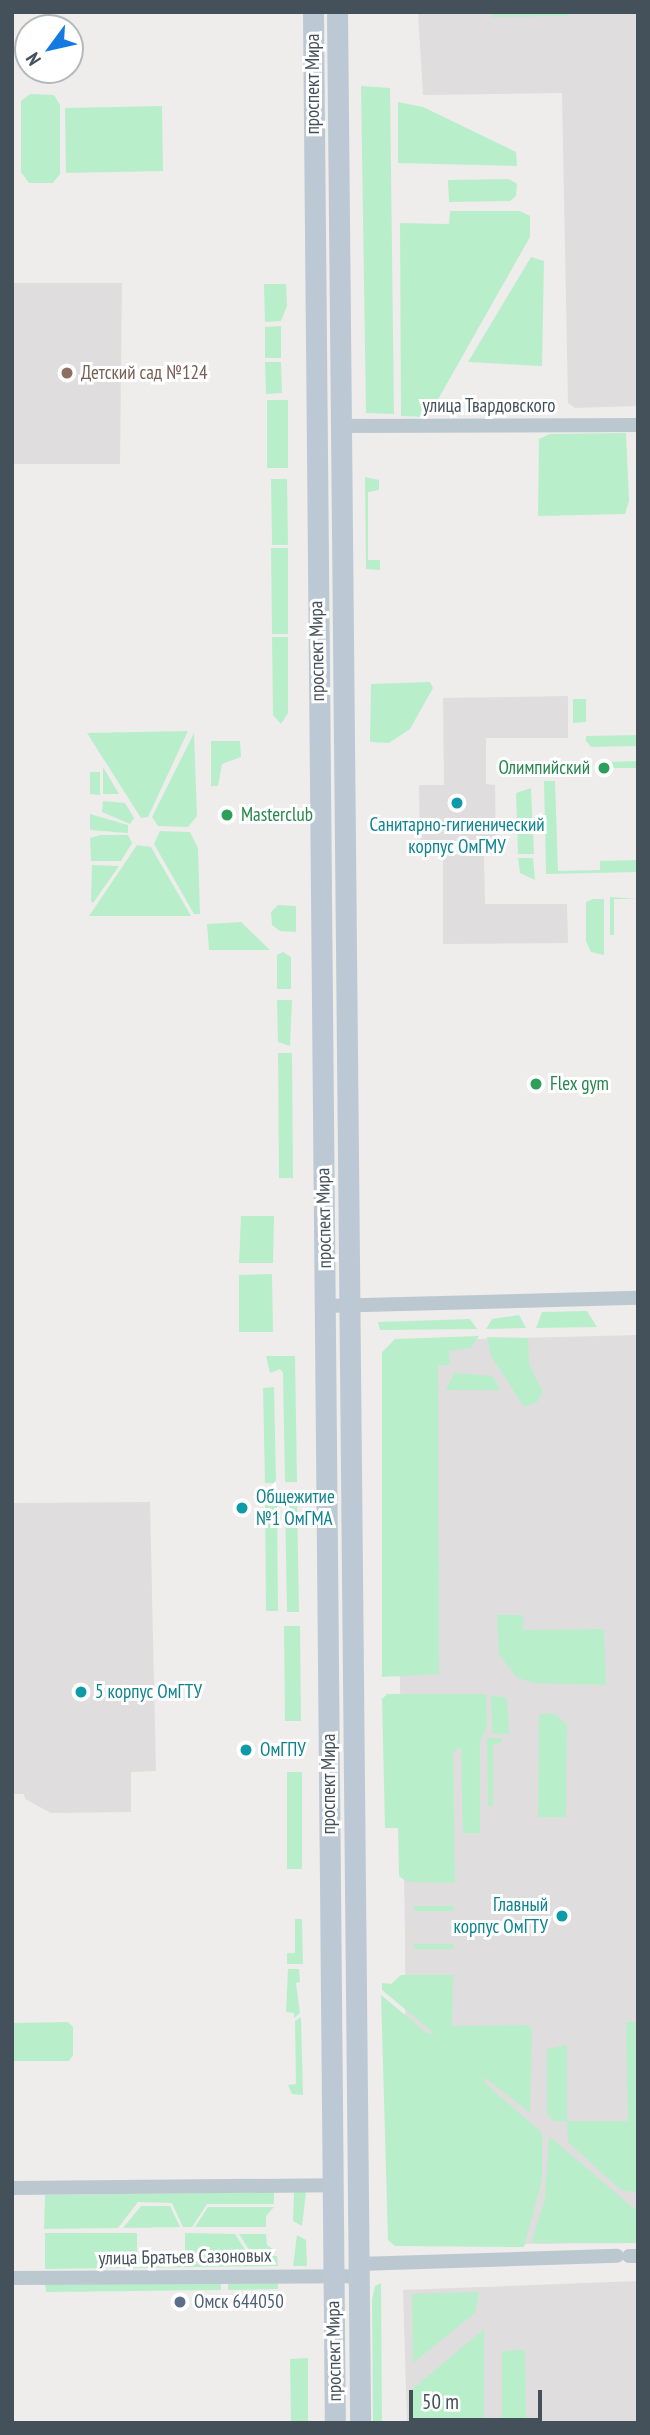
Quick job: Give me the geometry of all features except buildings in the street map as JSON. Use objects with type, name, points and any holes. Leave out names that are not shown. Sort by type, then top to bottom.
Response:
[{"type":"main road","name":"проспект Мира","points":[[313,12],[335,2423]]},
{"type":"main road","name":"проспект Мира","points":[[337,12],[360,2423]]},
{"type":"street","name":"улица Твардовского","points":[[341,426],[638,425]]},
{"type":"street","points":[[325,1306],[638,1298]]},
{"type":"street","points":[[12,2188],[333,2185]]},
{"type":"street","name":"улица Братьев Сазоновых","points":[[12,2278],[332,2274],[358,2270],[628,2256]]},
{"type":"shaded area","points":[[418,12],[638,12],[638,406],[575,408],[568,403],[562,93],[423,95]]},
{"type":"shaded area","name":"Детский сад №124","points":[[12,283],[122,283],[120,464],[12,464]]},
{"type":"shaded area","name":"Санитарно-гигиенический корпус ОмГМУ","points":[[568,696],[568,738],[486,738],[486,784],[495,785],[496,855],[484,856],[485,904],[567,904],[568,943],[443,944],[443,854],[420,854],[419,785],[444,785],[443,698]]},
{"type":"shaded area","points":[[638,1335],[638,2243],[406,2245],[405,1930],[393,1341]]},
{"type":"shaded area","points":[[150,1502],[156,1771],[131,1772],[131,1812],[51,1813],[25,1799],[24,1794],[12,1794],[12,1503]]},
{"type":"shaded area","points":[[638,2281],[638,2423],[407,2423],[403,2290]]},
{"type":"green space","points":[[491,12],[568,12],[568,16],[492,17]]},
{"type":"green space","points":[[361,86],[390,88],[394,414],[366,413]]},
{"type":"green space","points":[[30,94],[54,95],[60,105],[60,174],[53,183],[29,183],[21,172],[21,101]]},
{"type":"green space","points":[[398,102],[423,107],[516,152],[517,166],[398,163]]},
{"type":"green space","points":[[162,106],[163,171],[66,173],[65,108]]},
{"type":"green space","points":[[509,179],[517,184],[516,196],[510,201],[449,202],[448,180]]},
{"type":"green space","points":[[450,211],[520,211],[530,216],[530,237],[428,417],[401,416],[400,223],[449,224]]},
{"type":"green space","points":[[531,257],[544,261],[542,366],[468,362]]},
{"type":"green space","points":[[264,284],[286,284],[287,306],[281,321],[265,322]]},
{"type":"green space","points":[[281,326],[281,358],[265,358],[265,327]]},
{"type":"green space","points":[[265,362],[281,362],[282,393],[266,394]]},
{"type":"green space","points":[[267,400],[288,400],[288,468],[267,468]]},
{"type":"green space","points":[[626,433],[629,501],[625,514],[538,516],[539,439],[550,434]]},
{"type":"green space","points":[[365,477],[379,480],[379,490],[368,492],[368,560],[380,560],[380,570],[366,569]]},
{"type":"green space","points":[[271,479],[287,479],[288,545],[272,545]]},
{"type":"green space","points":[[271,548],[288,548],[288,634],[272,634]]},
{"type":"green space","points":[[272,637],[288,637],[288,713],[281,724],[273,715]]},
{"type":"green space","points":[[430,682],[433,688],[410,729],[389,743],[370,742],[371,684]]},
{"type":"green space","points":[[573,699],[586,699],[586,722],[573,723]]},
{"type":"green space","points":[[188,731],[148,817],[141,818],[87,733]]},
{"type":"green space","points":[[194,733],[197,816],[188,827],[158,826],[152,817]]},
{"type":"green space","points":[[638,735],[638,746],[591,747],[586,741],[586,736]]},
{"type":"green space","points":[[211,741],[240,741],[241,757],[222,764],[218,786],[211,786]]},
{"type":"green space","points":[[638,761],[638,768],[606,768],[607,762]]},
{"type":"green space","points":[[103,767],[119,794],[103,794]]},
{"type":"green space","points":[[90,772],[100,772],[100,795],[90,794]]},
{"type":"green space","points":[[544,781],[555,781],[558,871],[600,870],[600,861],[638,860],[638,872],[546,874]]},
{"type":"green space","points":[[531,788],[534,854],[518,854],[516,793]]},
{"type":"green space","points":[[103,801],[125,803],[134,818],[130,824],[102,812]]},
{"type":"green space","points":[[90,814],[128,825],[128,833],[90,830]]},
{"type":"green space","points":[[160,831],[190,832],[198,848],[200,914],[194,914],[154,844]]},
{"type":"green space","points":[[100,835],[128,835],[132,843],[121,861],[91,861],[90,838]]},
{"type":"green space","points":[[137,845],[151,847],[191,916],[89,916]]},
{"type":"green space","points":[[518,858],[533,858],[535,880],[520,873]]},
{"type":"green space","points":[[92,865],[119,866],[93,903],[91,901]]},
{"type":"green space","points":[[610,897],[638,899],[614,899],[614,935],[610,935]]},
{"type":"green space","points":[[604,899],[604,955],[591,952],[586,941],[586,902]]},
{"type":"green space","points":[[278,905],[296,906],[296,932],[280,931],[272,925],[271,912]]},
{"type":"green space","points":[[241,922],[270,950],[209,950],[207,924]]},
{"type":"green space","points":[[283,952],[291,957],[291,989],[277,989],[277,955]]},
{"type":"green space","points":[[277,1000],[292,1000],[290,1046],[278,1042]]},
{"type":"green space","points":[[278,1053],[292,1053],[293,1178],[279,1178]]},
{"type":"green space","points":[[241,1216],[274,1216],[273,1263],[239,1263]]},
{"type":"green space","points":[[272,1274],[273,1332],[239,1332],[239,1275]]},
{"type":"green space","points":[[587,1311],[597,1327],[536,1328],[542,1312]]},
{"type":"green space","points":[[519,1315],[526,1328],[486,1329],[492,1319]]},
{"type":"green space","points":[[470,1319],[477,1329],[380,1330],[378,1322]]},
{"type":"green space","points":[[479,1336],[471,1348],[449,1351],[450,1365],[438,1365],[439,1674],[382,1677],[382,1352],[395,1339]]},
{"type":"green space","points":[[487,1337],[528,1338],[529,1364],[543,1392],[537,1402],[524,1407],[491,1356]]},
{"type":"green space","points":[[266,1356],[295,1356],[297,1482],[285,1482],[283,1373],[280,1369],[270,1373]]},
{"type":"green space","points":[[454,1373],[493,1376],[500,1390],[446,1390]]},
{"type":"green space","points":[[274,1387],[276,1483],[265,1483],[263,1388]]},
{"type":"green space","points":[[265,1498],[277,1498],[278,1611],[266,1611]]},
{"type":"green space","points":[[285,1498],[297,1498],[299,1612],[287,1612]]},
{"type":"green space","points":[[497,1615],[523,1615],[523,1630],[604,1629],[606,1685],[533,1683],[516,1677],[499,1654]]},
{"type":"green space","points":[[284,1626],[300,1626],[301,1721],[285,1721]]},
{"type":"green space","points":[[387,1694],[486,1694],[487,1727],[480,1741],[480,1833],[463,1833],[461,1747],[453,1752],[455,1883],[407,1882],[399,1876],[398,1828],[385,1828],[382,1699]]},
{"type":"green space","points":[[491,1695],[507,1698],[509,1734],[492,1733]]},
{"type":"green space","points":[[539,1714],[555,1714],[567,1725],[566,1817],[538,1817]]},
{"type":"green space","points":[[487,1738],[502,1738],[502,1743],[493,1744],[493,1806],[488,1806]]},
{"type":"green space","points":[[287,1772],[302,1772],[302,1869],[287,1869]]},
{"type":"green space","points":[[414,1906],[454,1906],[453,1911],[414,1911]]},
{"type":"green space","points":[[295,1919],[302,1919],[303,1964],[287,1964],[287,1953],[295,1953]]},
{"type":"green space","points":[[414,1944],[454,1944],[454,1949],[414,1949]]},
{"type":"green space","points":[[288,1969],[299,1969],[300,1982],[296,1983],[300,2013],[294,2018],[294,2013],[286,2012]]},
{"type":"green space","points":[[401,1975],[453,1975],[452,2026],[528,2025],[532,2030],[530,2113],[484,2077],[485,2083],[542,2133],[542,2180],[524,2247],[395,2246],[388,2240],[381,1995],[428,2034],[434,2033],[382,1990],[382,1983],[391,1984]]},
{"type":"green space","points":[[301,2017],[303,2095],[292,2094],[288,2085],[296,2084],[295,2021]]},
{"type":"green space","points":[[68,2022],[73,2027],[73,2055],[69,2061],[12,2061],[12,2023]]},
{"type":"green space","points":[[626,2022],[638,2022],[638,2191],[621,2190],[568,2142],[567,2121],[628,2121]]},
{"type":"green space","points":[[567,2045],[567,2121],[554,2121],[547,2114],[547,2049]]},
{"type":"green space","points":[[549,2136],[638,2212],[638,2243],[531,2243],[545,2198]]},
{"type":"green space","points":[[274,2192],[274,2204],[207,2204],[192,2227],[183,2227],[172,2203],[138,2202],[118,2228],[44,2229],[45,2195]]},
{"type":"green space","points":[[294,2192],[306,2192],[302,2226],[293,2221]]},
{"type":"green space","points":[[141,2206],[170,2206],[180,2227],[123,2228]]},
{"type":"green space","points":[[208,2207],[274,2207],[266,2216],[266,2227],[195,2227]]},
{"type":"green space","points":[[45,2233],[137,2233],[137,2255],[185,2255],[185,2233],[235,2234],[249,2256],[277,2256],[278,2266],[45,2269]]},
{"type":"green space","points":[[239,2234],[266,2234],[267,2245],[277,2252],[251,2253]]},
{"type":"green space","points":[[297,2235],[306,2240],[307,2266],[293,2266]]},
{"type":"green space","points":[[221,2281],[221,2290],[46,2292],[45,2283]]},
{"type":"green space","points":[[278,2281],[278,2289],[228,2290],[228,2282]]},
{"type":"green space","points":[[381,2283],[382,2423],[373,2423],[372,2300],[375,2286]]},
{"type":"green space","points":[[479,2292],[475,2313],[413,2363],[412,2294]]},
{"type":"green space","points":[[484,2329],[484,2423],[411,2423],[410,2391]]},
{"type":"green space","points":[[525,2350],[526,2423],[502,2423],[502,2351]]},
{"type":"green space","points":[[308,2358],[308,2423],[291,2423],[290,2359]]},
{"type":"place","name":"Детский сад №124","points":[[67,373]]},
{"type":"place","name":"Олимпийский","points":[[604,768]]},
{"type":"place","name":"Санитарно-гигиенический корпус ОмГМУ","points":[[457,803]]},
{"type":"place","name":"Masterclub","points":[[227,815]]},
{"type":"place","name":"Flex gym","points":[[536,1084]]},
{"type":"place","name":"Общежитие №1 ОмГМА","points":[[242,1508]]},
{"type":"place","name":"5 корпус ОмГТУ","points":[[81,1692]]},
{"type":"place","name":"ОмГПУ","points":[[246,1750]]},
{"type":"place","name":"Главный корпус ОмГТУ","points":[[562,1916]]},
{"type":"place","name":"Омск 644050","points":[[180,2302]]}]
